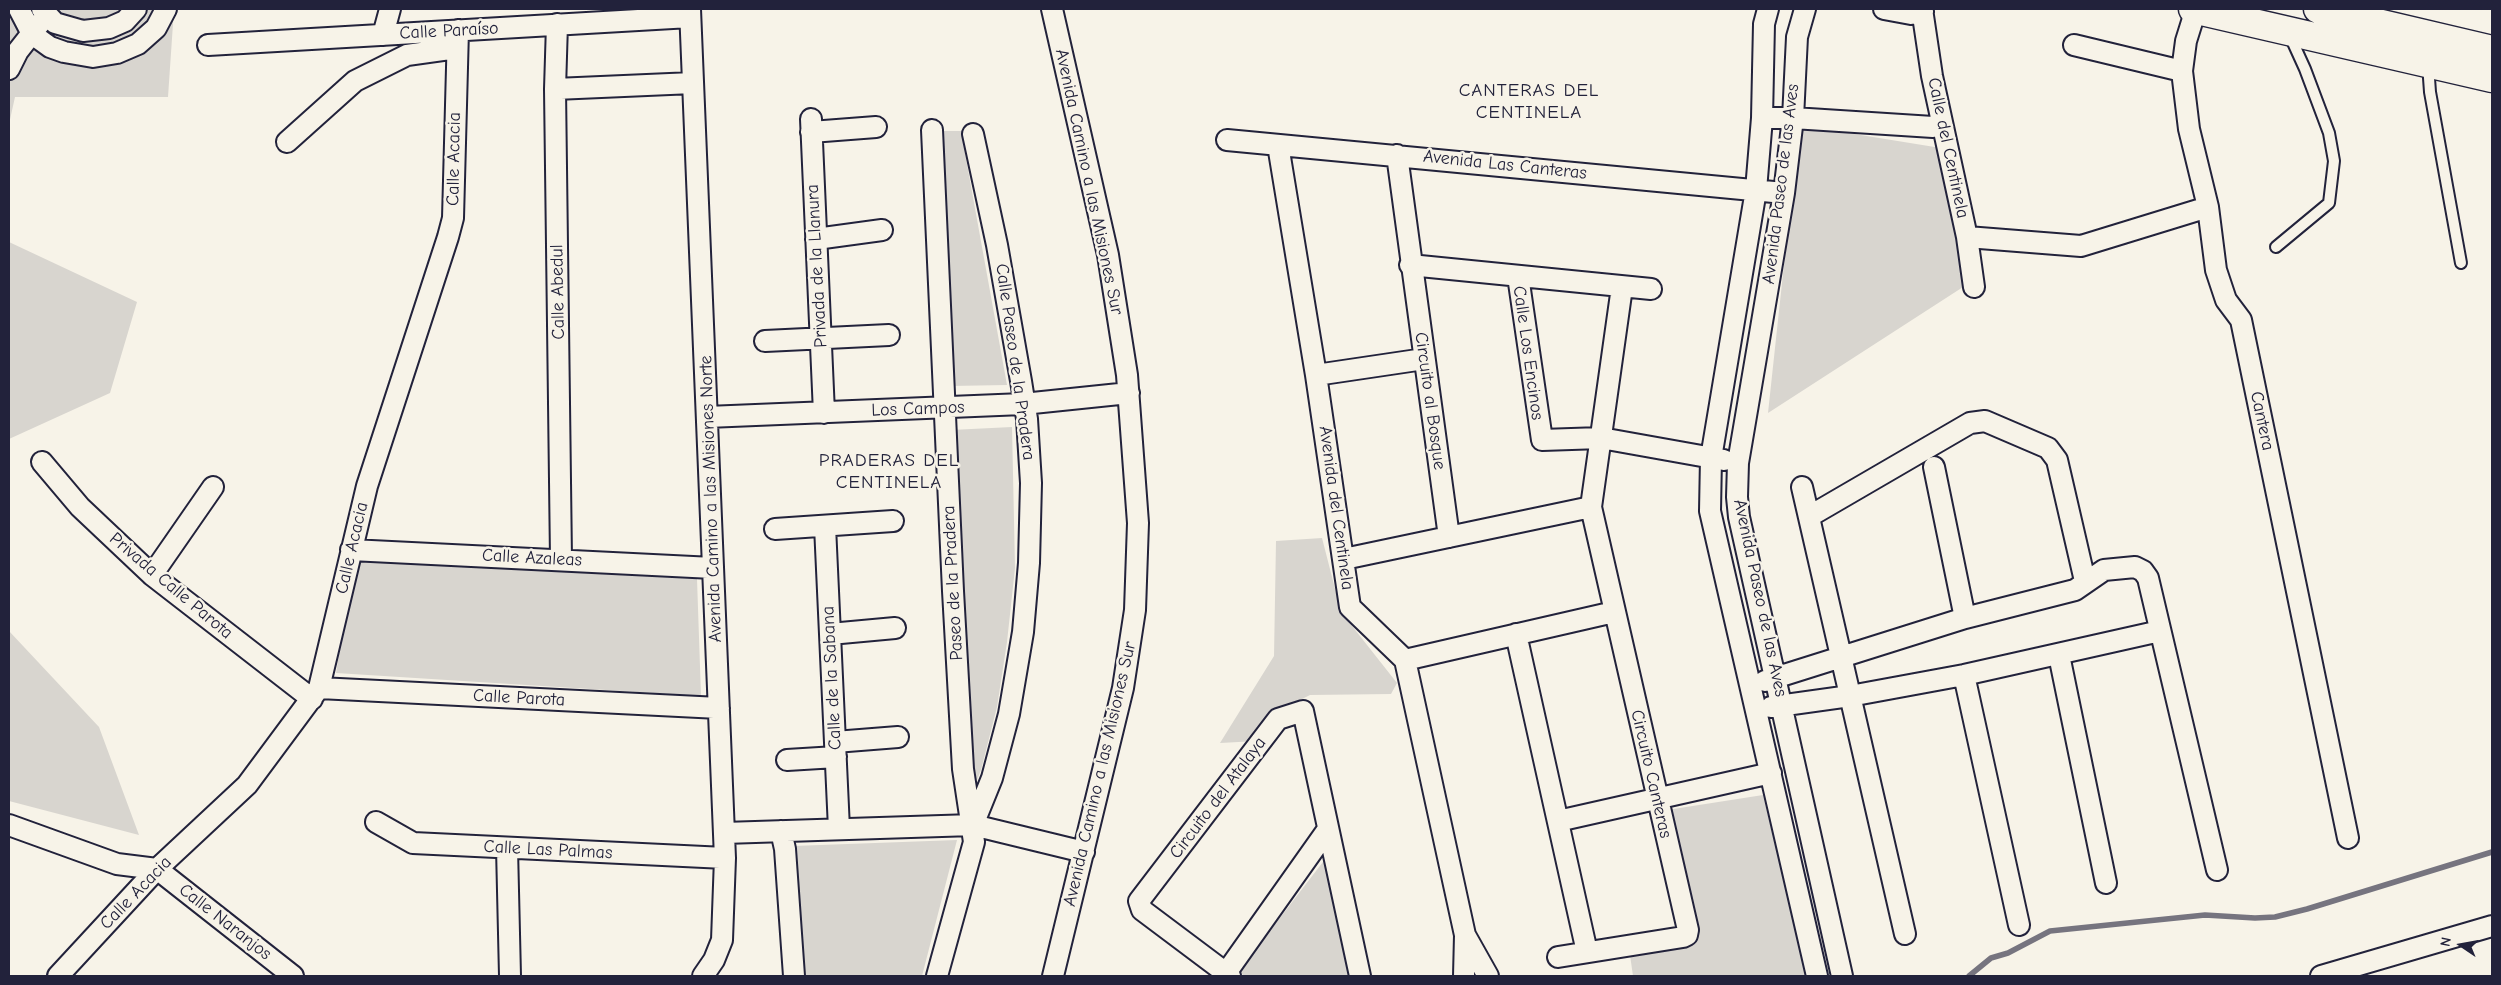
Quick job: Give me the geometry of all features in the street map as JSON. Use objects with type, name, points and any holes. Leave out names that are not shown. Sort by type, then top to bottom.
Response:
[{"type":"main road","points":[[2194,9],[2492,78]]},
{"type":"main road","points":[[2318,9],[2492,50]]},
{"type":"street","points":[[44,11],[55,23],[83,32],[109,28],[125,21],[136,9]]},
{"type":"street","points":[[16,13],[32,34],[50,47],[64,52],[93,57],[117,53],[138,44],[156,28],[166,9]]},
{"type":"street","points":[[383,34],[390,9]]},
{"type":"street","name":"Avenida Camino a las Misiones Sur","points":[[1052,9],[1108,255],[1129,393],[1138,523],[1135,610],[1123,688],[1054,976]]},
{"type":"street","name":"Avenida Paseo de las Aves","points":[[1768,9],[1764,24],[1762,118],[1756,190],[1711,458],[1710,511],[1817,976]]},
{"type":"street","name":"Avenida Paseo de las Aves","points":[[1804,9],[1797,37],[1793,118],[1784,194],[1738,463],[1737,497],[1739,517],[1842,976]]},
{"type":"street","points":[[1884,9],[1911,14],[1922,10]]},
{"type":"street","name":"Cantera","points":[[2194,9],[2186,41],[2182,70],[2188,129],[2208,207],[2216,270],[2226,300],[2241,320],[2348,838]]},
{"type":"street","name":"Calle del Centinela","points":[[1922,10],[1932,76],[1967,237],[1974,287]]},
{"type":"street","points":[[16,13],[44,11]]},
{"type":"street","points":[[9,69],[18,51],[32,34],[44,11]]},
{"type":"street","name":"Calle Paraíso","points":[[208,45],[383,34],[457,39],[557,24],[690,13]]},
{"type":"street","name":"Avenida Camino a las Misiones Norte","points":[[690,13],[725,858],[722,940],[714,960],[703,976]]},
{"type":"street","name":"Calle Abedul","points":[[557,24],[561,559]]},
{"type":"street","points":[[287,142],[355,81],[407,55],[457,39]]},
{"type":"street","name":"Calle Acacia","points":[[58,976],[157,869],[247,785],[316,693],[367,486],[450,228],[457,39]]},
{"type":"street","points":[[2074,45],[2182,70]]},
{"type":"street","points":[[556,89],[693,83]]},
{"type":"street","points":[[1762,118],[1793,118],[1933,127]]},
{"type":"street","name":"Privada de la Llanura","points":[[824,412],[811,126],[876,127]]},
{"type":"street","name":"Paseo de la Pradera","points":[[932,130],[963,769],[973,825]]},
{"type":"street","name":"Calle Paseo de la Pradera","points":[[973,134],[997,245],[1027,419],[1031,483],[1029,563],[1024,632],[1009,714],[992,778],[973,825]]},
{"type":"street","name":"Avenida Las Canteras","points":[[1227,140],[1784,194]]},
{"type":"street","name":"Avenida del Centinela","points":[[1278,145],[1316,375],[1350,607],[1405,660]]},
{"type":"street","name":"Circuito al Bosque","points":[[1397,155],[1410,265],[1449,537]]},
{"type":"street","points":[[1967,237],[2081,246],[2208,207]]},
{"type":"street","points":[[816,238],[882,230]]},
{"type":"street","points":[[1410,265],[1651,289]]},
{"type":"street","name":"Calle Los Encinos","points":[[1518,276],[1542,440],[1601,438],[1738,463]]},
{"type":"street","points":[[1465,935],[1458,975],[1487,972],[1465,935],[1405,660],[1614,612],[1591,507],[1622,287]]},
{"type":"street","points":[[1738,300],[1765,305]]},
{"type":"street","points":[[765,341],[889,336]]},
{"type":"street","points":[[1316,375],[1424,359]]},
{"type":"street","name":"Los Campos","points":[[707,417],[1023,404],[1129,393]]},
{"type":"street","points":[[1810,516],[1970,423],[1985,421],[2048,448],[2058,460],[2085,581]]},
{"type":"street","name":"Privada Calle Parota","points":[[42,462],[80,506],[152,575],[316,693]]},
{"type":"street","points":[[1934,467],[1966,618]]},
{"type":"street","points":[[152,575],[213,487]]},
{"type":"street","points":[[1802,487],[1905,934]]},
{"type":"street","points":[[1344,559],[1591,507]]},
{"type":"street","points":[[775,529],[893,520]]},
{"type":"street","name":"Calle de la Sabana","points":[[825,526],[840,830]]},
{"type":"street","name":"Calle Azaleas","points":[[351,550],[713,568]]},
{"type":"street","points":[[1751,684],[1776,678],[1842,655],[1966,618],[2075,590],[2085,581],[2104,570],[2135,567],[2143,571],[2148,578],[2217,870]]},
{"type":"street","name":"Circuito Canteras","points":[[1558,957],[1687,935],[1688,930],[1614,612]]},
{"type":"street","points":[[830,634],[895,628]]},
{"type":"street","points":[[1757,710],[1782,704],[1850,696],[1964,674],[2058,655],[2160,631]]},
{"type":"street","points":[[1516,634],[1587,952]]},
{"type":"street","points":[[2058,655],[2106,883]]},
{"type":"street","points":[[1964,674],[2019,925]]},
{"type":"street","name":"Calle Parota","points":[[316,693],[719,708]]},
{"type":"street","name":"Circuito del Atalaya","points":[[1328,829],[1228,975],[1142,910],[1139,901],[1278,719],[1302,711],[1328,829],[1360,976]]},
{"type":"street","points":[[787,760],[898,737]]},
{"type":"street","points":[[1558,821],[1656,797],[1771,773]]},
{"type":"street","name":"Calle Las Palmas","points":[[376,822],[413,843],[725,858]]},
{"type":"street","points":[[9,825],[117,864],[157,869]]},
{"type":"street","points":[[724,833],[973,825],[1084,852]]},
{"type":"street","points":[[938,976],[974,842],[973,825]]},
{"type":"street","points":[[781,831],[785,849],[794,976]]},
{"type":"street","points":[[507,848],[510,976]]},
{"type":"street","name":"Calle Naranjos","points":[[157,869],[293,976]]},
{"type":"street","points":[[2321,976],[2492,926]]},
{"type":"lane","points":[[2276,247],[2329,203],[2334,161],[2329,133],[2305,69],[2288,31]]},
{"type":"lane","points":[[2428,63],[2430,92],[2460,263]]},
{"type":"shaded area","points":[[9,9],[174,9],[168,97],[15,97],[9,124]]},
{"type":"shaded area","points":[[1799,125],[1947,149],[1977,278],[1768,413]]},
{"type":"shaded area","points":[[932,131],[961,131],[1007,385],[950,386]]},
{"type":"shaded area","points":[[9,242],[137,302],[110,393],[9,439]]},
{"type":"shaded area","points":[[1012,427],[1015,568],[1007,642],[997,707],[981,770],[973,790],[951,430]]},
{"type":"shaded area","points":[[1322,538],[1341,612],[1397,683],[1391,694],[1310,695],[1276,712],[1257,741],[1220,743],[1274,656],[1276,541]]},
{"type":"shaded area","points":[[354,561],[697,579],[701,696],[336,673]]},
{"type":"shaded area","points":[[9,631],[99,727],[139,835],[9,801]]},
{"type":"shaded area","points":[[1763,795],[1807,976],[1633,976],[1630,955],[1693,938],[1667,810]]},
{"type":"shaded area","points":[[957,840],[922,976],[800,976],[793,846]]},
{"type":"shaded area","points":[[1326,858],[1353,976],[1244,976],[1239,971]]},
{"type":"waterway","points":[[1969,976],[1991,958],[2008,953],[2050,931],[2205,915],[2255,918],[2275,917],[2307,909],[2492,852]]},
{"type":"district","name":"CANTERAS DEL CENTINELA","points":[[1529,102]]},
{"type":"district","name":"PRADERAS DEL CENTINELA","points":[[889,472]]}]
